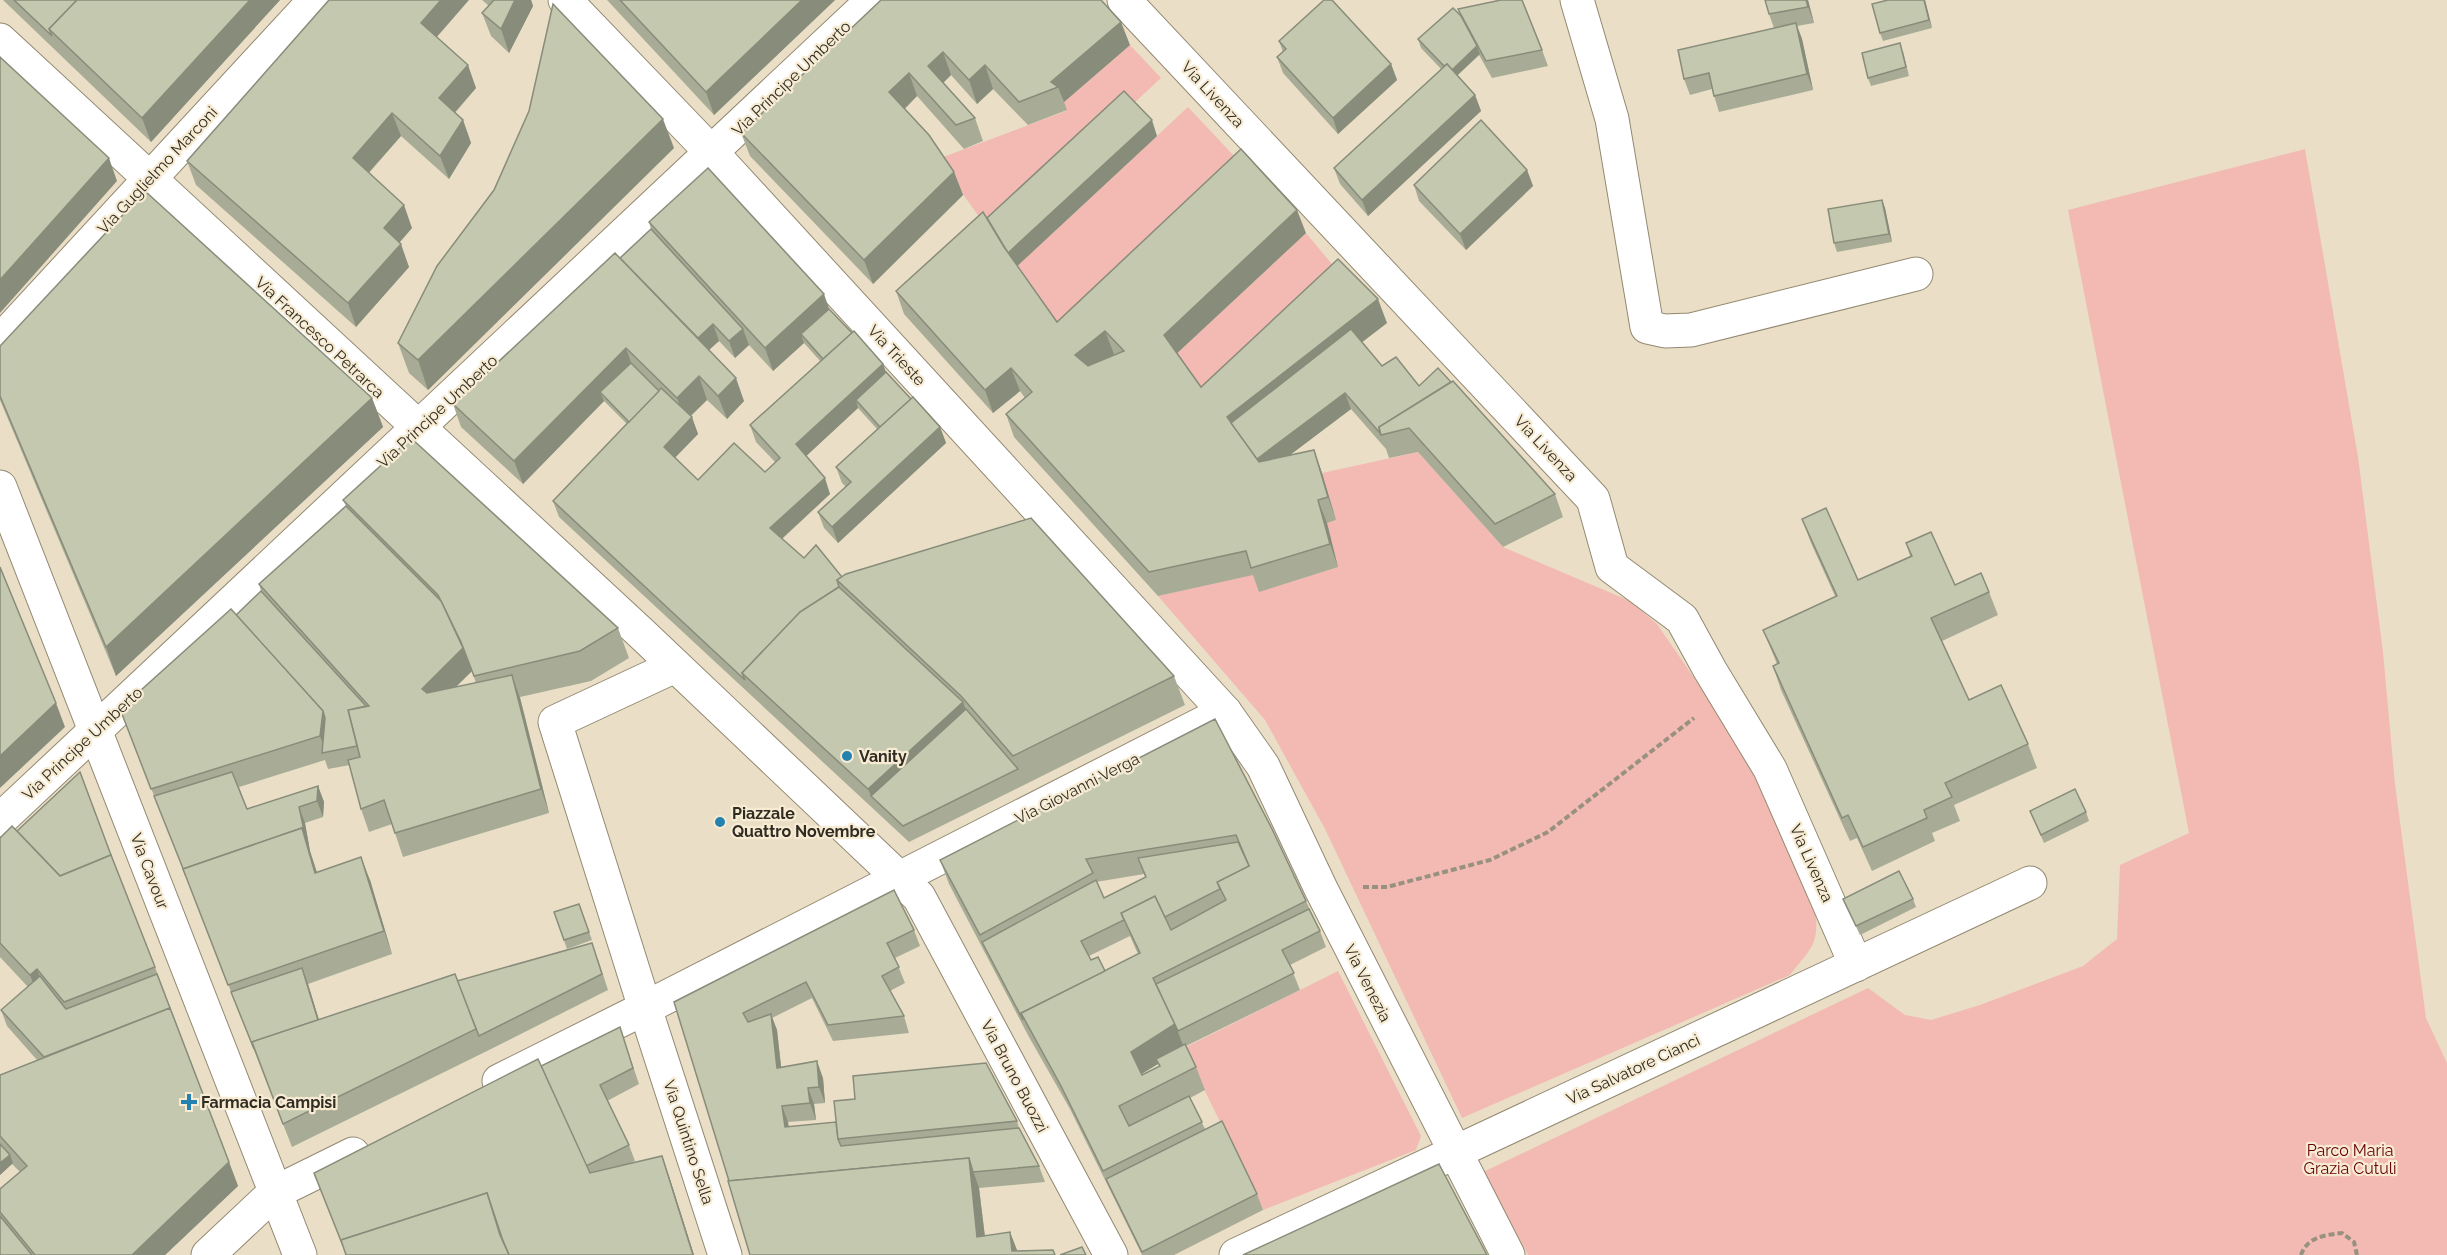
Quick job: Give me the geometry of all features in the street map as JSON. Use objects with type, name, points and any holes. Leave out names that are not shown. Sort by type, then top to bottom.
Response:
[{"type":"street","name":"Via Guglielmo Marconi","points":[[0,341],[315,0]]},
{"type":"street","name":"Via Principe Umberto","points":[[0,820],[419,429],[873,0]]},
{"type":"street","name":"Via Livenza","points":[[1124,0],[1593,499],[1612,567],[1682,619],[1770,769],[1856,965]]},
{"type":"street","points":[[1577,0],[1612,119],[1647,327],[1665,331],[1690,330],[1916,274]]},
{"type":"street","name":"Via Trieste","points":[[570,2],[712,153],[1226,712]]},
{"type":"street","name":"Via Francesco Petrarca","points":[[0,40],[675,666]]},
{"type":"street","name":"Via Cavour","points":[[0,487],[300,1255]]},
{"type":"street","name":"Via Bruno Buozzi","points":[[675,666],[909,888],[1111,1255]]},
{"type":"street","name":"Via Quintino Sella","points":[[675,666],[555,722],[638,1020],[725,1255]]},
{"type":"street","name":"Via Giovanni Verga","points":[[472,1095],[638,1020],[909,888],[928,863],[1226,712]]},
{"type":"street","name":"Via Venezia","points":[[1226,712],[1263,766],[1321,889],[1508,1255]]},
{"type":"street","name":"Via Salvatore Cianci","points":[[1236,1255],[2030,883]]},
{"type":"street","points":[[208,1255],[274,1193],[378,1141]]},
{"type":"path","points":[[1321,889],[1387,887],[1490,860],[1548,832],[1624,775],[1724,694]]},
{"type":"path","points":[[2301,1255],[2304,1247],[2319,1236],[2342,1233],[2354,1242],[2357,1255]]},
{"type":"green space","points":[[1130,45],[1161,78],[992,235],[938,159],[1066,111],[1060,105]]},
{"type":"green space","points":[[1188,107],[1250,173],[1066,345],[1012,271]]},
{"type":"green space","name":"Parco Maria Grazia Cutuli","points":[[2305,149],[2358,457],[2383,652],[2395,784],[2426,1018],[2447,1063],[2447,1255],[1528,1255],[1483,1172],[1868,988],[1905,1015],[1931,1020],[1980,1005],[2083,966],[2117,939],[2120,865],[2189,833],[2068,210]]},
{"type":"green space","points":[[1306,233],[1347,282],[1210,410],[1172,358]]},
{"type":"green space","points":[[1418,452],[1503,547],[1630,601],[1657,624],[1750,759],[1815,908],[1816,920],[1815,938],[1812,945],[1790,975],[1462,1118],[1325,829],[1265,720],[1158,596],[1254,574],[1338,567],[1327,523],[1336,520],[1322,473]]},
{"type":"green space","points":[[1338,971],[1421,1136],[1416,1150],[1263,1210],[1184,1048]]},
{"type":"building","points":[[14,0],[77,0],[49,29],[52,36]]},
{"type":"building","points":[[77,0],[250,0],[142,118],[49,29]]},
{"type":"building","points":[[329,0],[441,0],[421,23],[468,65],[439,98],[463,120],[440,156],[392,113],[353,158],[404,205],[384,228],[401,244],[348,303],[187,161]]},
{"type":"building","points":[[494,0],[515,0],[501,29],[482,13]]},
{"type":"building","points":[[620,0],[802,0],[706,92]]},
{"type":"building","points":[[881,0],[1101,0],[1121,22],[1051,82],[1058,87],[1019,102],[985,65],[969,80],[943,52],[928,66],[975,118],[956,125],[909,73],[889,92],[929,135],[954,172],[864,260],[741,133]]},
{"type":"building","points":[[1324,0],[1332,0],[1391,64],[1333,118],[1277,57],[1286,49],[1279,41]]},
{"type":"building","points":[[1501,0],[1522,0],[1542,50],[1486,61],[1458,9]]},
{"type":"building","points":[[1765,0],[1806,0],[1808,7],[1769,14]]},
{"type":"building","points":[[1888,0],[1924,0],[1929,20],[1880,33],[1872,4]]},
{"type":"building","points":[[553,4],[663,119],[418,360],[398,343],[437,266],[494,190],[529,111]]},
{"type":"building","points":[[1453,8],[1461,16],[1477,46],[1452,70],[1447,64],[1444,66],[1418,39]]},
{"type":"building","points":[[1796,23],[1807,74],[1714,96],[1709,73],[1684,79],[1678,50]]},
{"type":"building","points":[[1900,43],[1906,67],[1868,78],[1862,53]]},
{"type":"building","points":[[0,57],[109,158],[0,280]]},
{"type":"building","points":[[1447,64],[1475,95],[1362,200],[1334,168]]},
{"type":"building","points":[[1124,91],[1152,120],[1008,253],[987,218]]},
{"type":"building","points":[[1481,120],[1527,170],[1460,234],[1414,185]]},
{"type":"building","points":[[1241,149],[1297,210],[1164,335],[1201,387],[1338,259],[1378,299],[1227,417],[1259,462],[1314,450],[1328,497],[1318,500],[1330,544],[1251,568],[1246,551],[1149,572],[1006,414],[1032,392],[1011,368],[985,390],[896,291],[983,212],[1004,247],[1057,322]],"holes":[[[1105,331],[1124,351],[1088,366],[1075,355]]]},
{"type":"building","points":[[708,168],[824,294],[765,348],[649,222]]},
{"type":"building","points":[[145,191],[372,398],[106,647],[0,396],[0,346]]},
{"type":"building","points":[[1882,200],[1889,234],[1834,243],[1828,209]]},
{"type":"building","points":[[651,229],[743,329],[729,341],[713,324],[698,338],[620,258]]},
{"type":"building","points":[[615,253],[736,378],[718,396],[699,376],[677,398],[626,348],[514,461],[453,404]]},
{"type":"building","points":[[829,309],[852,333],[823,359],[801,334]]},
{"type":"building","points":[[1351,329],[1382,366],[1396,357],[1419,386],[1438,368],[1451,382],[1379,427],[1380,433],[1345,393],[1257,459],[1231,423]]},
{"type":"building","points":[[854,331],[883,364],[796,444],[825,478],[770,528],[804,558],[816,545],[842,577],[837,580],[839,587],[800,612],[742,673],[745,680],[553,501],[661,388],[692,417],[664,447],[698,480],[734,443],[765,472],[780,458],[750,425]]},
{"type":"building","points":[[631,363],[659,391],[629,422],[600,392]]},
{"type":"building","points":[[886,372],[911,399],[880,427],[856,400]]},
{"type":"building","points":[[1453,381],[1555,494],[1495,524],[1409,428],[1381,435],[1379,427]]},
{"type":"building","points":[[913,397],[940,427],[832,527],[818,512],[851,482],[836,467]]},
{"type":"building","points":[[411,438],[618,628],[580,651],[474,676],[461,642],[438,595],[343,500]]},
{"type":"building","points":[[346,506],[441,601],[463,648],[422,689],[427,693],[512,675],[541,789],[395,833],[384,800],[361,809],[348,760],[360,757],[348,710],[369,706],[259,584]]},
{"type":"building","points":[[1826,508],[1858,580],[1912,556],[1906,543],[1931,532],[1955,585],[1981,573],[1989,592],[1931,618],[1969,700],[2001,685],[2028,744],[1945,783],[1952,797],[1924,810],[1927,818],[1863,847],[1848,815],[1842,818],[1773,666],[1779,663],[1763,630],[1837,596],[1802,519]]},
{"type":"building","points":[[1031,518],[1174,676],[1013,756],[961,696],[837,580],[846,574]]},
{"type":"building","points":[[0,567],[56,703],[0,756]]},
{"type":"building","points":[[839,587],[963,702],[868,789],[742,673],[800,612]]},
{"type":"building","points":[[261,591],[366,706],[348,710],[357,746],[322,753],[325,718],[323,711],[236,615]]},
{"type":"building","points":[[231,609],[323,711],[320,736],[151,789],[120,709]]},
{"type":"building","points":[[966,709],[1018,769],[903,826],[871,796]]},
{"type":"building","points":[[1215,719],[1306,901],[1153,978],[1175,1024],[1131,1052],[1142,1075],[1160,1066],[1156,1059],[1185,1044],[1196,1067],[1119,1106],[1129,1126],[1189,1096],[1202,1122],[1103,1171],[1061,1086],[1021,1013],[1140,953],[1121,913],[1155,896],[1171,930],[1226,900],[1217,882],[1249,866],[1236,835],[1086,859],[1093,873],[980,935],[940,860]]},
{"type":"building","points":[[80,772],[111,855],[60,876],[17,831]]},
{"type":"building","points":[[232,772],[247,809],[318,786],[317,801],[299,807],[305,835],[302,828],[183,869],[154,796]]},
{"type":"building","points":[[2075,789],[2086,812],[2041,835],[2030,811]]},
{"type":"building","points":[[12,826],[60,876],[111,855],[155,967],[64,1002],[37,969],[30,975],[0,943],[0,838]]},
{"type":"building","points":[[302,828],[315,873],[361,857],[384,931],[228,985],[183,869]]},
{"type":"building","points":[[1238,842],[1249,866],[1217,882],[1220,889],[1165,917],[1155,896],[1121,913],[1124,920],[1081,941],[1091,960],[1098,957],[1105,971],[1021,1013],[1023,1020],[982,942],[1096,880],[1104,898],[1146,877],[1138,858]]},
{"type":"building","points":[[1899,871],[1913,899],[1856,926],[1843,899]]},
{"type":"building","points":[[894,890],[914,930],[887,943],[899,967],[882,976],[904,1016],[828,1025],[806,982],[743,1013],[748,1022],[771,1014],[777,1068],[817,1061],[819,1087],[808,1088],[810,1103],[782,1106],[785,1127],[836,1122],[841,1146],[1019,1128],[1039,1166],[973,1172],[969,1158],[729,1181],[674,1002]]},
{"type":"building","points":[[579,904],[589,932],[564,940],[554,912]]},
{"type":"building","points":[[1309,909],[1320,931],[1282,950],[1294,973],[1178,1031],[1156,984]]},
{"type":"building","points":[[592,943],[602,974],[479,1036],[457,981]]},
{"type":"building","points":[[302,968],[318,1020],[252,1042],[254,1049],[231,992]]},
{"type":"building","points":[[157,974],[170,1008],[44,1057],[1,1010],[40,976],[66,1009]]},
{"type":"building","points":[[455,974],[476,1029],[283,1124],[252,1042]]},
{"type":"building","points":[[170,1008],[229,1162],[132,1255],[35,1255],[0,1212],[0,1189],[27,1166],[0,1136],[0,1075]]},
{"type":"building","points":[[620,1027],[633,1068],[600,1085],[629,1145],[586,1166],[541,1066]]},
{"type":"building","points":[[538,1059],[590,1173],[662,1156],[693,1255],[509,1255],[487,1193],[341,1240],[343,1246],[314,1173]]},
{"type":"building","points":[[986,1063],[1017,1121],[838,1139],[834,1101],[855,1099],[853,1076]]},
{"type":"building","points":[[1222,1121],[1257,1194],[1142,1252],[1106,1179]]},
{"type":"building","points":[[0,1144],[10,1155],[0,1163]]},
{"type":"building","points":[[969,1158],[977,1237],[1010,1232],[1012,1251],[1053,1250],[1055,1255],[750,1255],[728,1181]]},
{"type":"building","points":[[1439,1164],[1487,1255],[1243,1255]]},
{"type":"building","points":[[487,1193],[509,1255],[346,1255],[341,1240]]},
{"type":"building","points":[[0,1216],[32,1255],[0,1255]]},
{"type":"building","points":[[1082,1247],[1086,1255],[1060,1255]]},
{"type":"place","name":"Vanity","points":[[847,756]]},
{"type":"place","name":"Piazzale Quattro Novembre","points":[[720,822]]},
{"type":"place","name":"Farmacia Campisi","points":[[189,1102]]}]
